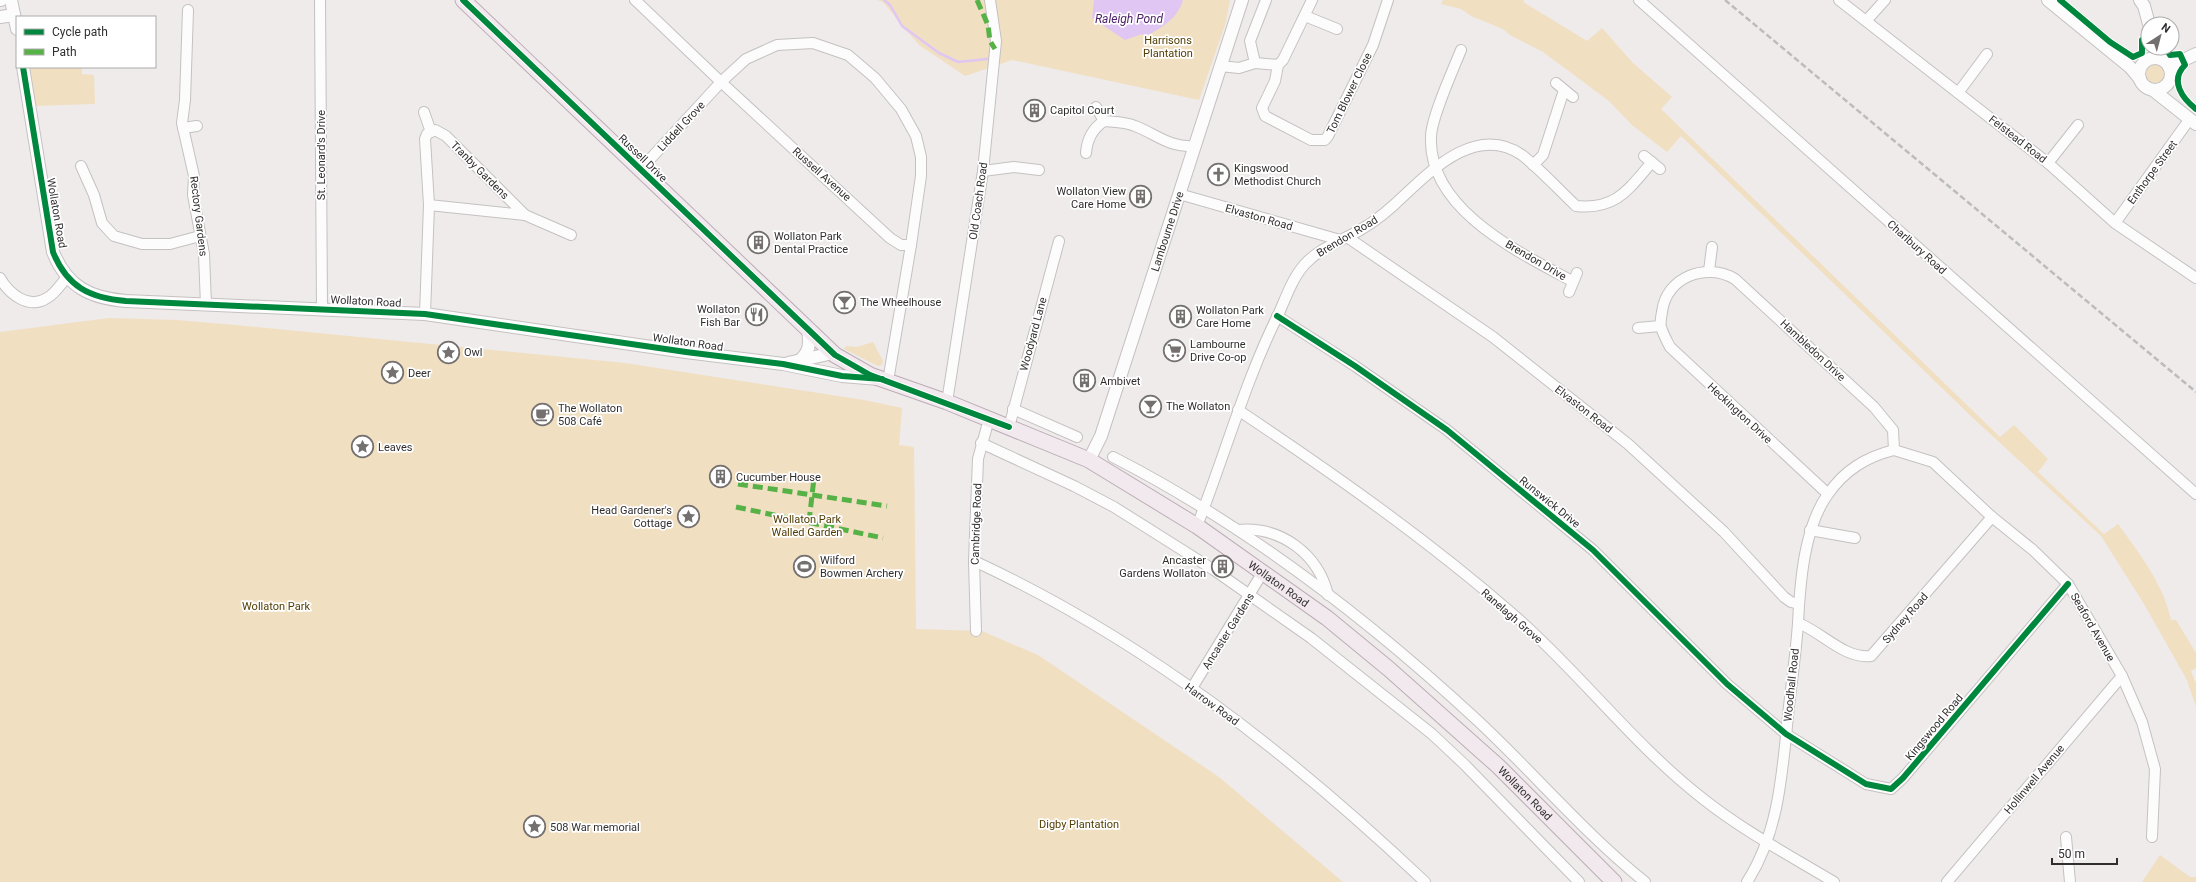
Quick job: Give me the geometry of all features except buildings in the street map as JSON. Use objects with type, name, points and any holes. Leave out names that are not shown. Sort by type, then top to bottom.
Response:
[{"type":"main road","name":"Russell Drive","points":[[463,0],[808,330]]},
{"type":"main road","name":"Wollaton Road","points":[[808,330],[834,354],[857,369],[947,402],[1089,460],[1197,526],[1327,618],[1447,718],[1498,766],[1614,882]]},
{"type":"street","points":[[11,0],[16,24]]},
{"type":"street","name":"St. Leonard's Drive","points":[[320,0],[322,309]]},
{"type":"street","name":"Russell Avenue","points":[[635,0],[721,82],[890,238],[901,246],[911,245]]},
{"type":"street","name":"Old Coach Road","points":[[947,402],[983,171],[996,41],[990,0]]},
{"type":"street","name":"Lambourne Drive","points":[[1089,460],[1101,436],[1242,0]]},
{"type":"street","points":[[1255,63],[1250,42],[1266,0]]},
{"type":"street","name":"Tom Blower Close","points":[[1312,0],[1286,55],[1278,65],[1275,81],[1262,108],[1265,116],[1311,140],[1325,140],[1373,44],[1388,0]]},
{"type":"street","name":"Charlbury Road","points":[[1639,0],[2196,494]]},
{"type":"street","name":"Felstead Road","points":[[1839,0],[2048,163],[2115,223],[2196,278]]},
{"type":"street","points":[[1866,21],[1885,0]]},
{"type":"street","points":[[2048,0],[2136,72],[2145,86],[2153,90],[2194,121]]},
{"type":"street","points":[[2144,2],[2147,16]]},
{"type":"street","name":"Rectory Gardens","points":[[188,10],[182,128],[194,176],[194,195],[204,254],[206,305]]},
{"type":"street","points":[[0,17],[14,15]]},
{"type":"street","points":[[1305,16],[1337,29]]},
{"type":"street","name":"Liddell Grove","points":[[640,169],[721,82],[746,59],[777,45],[813,43],[848,54],[880,83],[901,109],[916,136],[921,157],[921,176],[911,245]]},
{"type":"street","points":[[1435,169],[1431,135],[1461,49]]},
{"type":"street","points":[[1958,93],[1988,54]]},
{"type":"street","points":[[2169,67],[2196,54]]},
{"type":"street","points":[[2136,72],[2152,56]]},
{"type":"street","points":[[2153,90],[2165,86],[2171,75],[2169,67],[2159,56]]},
{"type":"street","points":[[1220,66],[1239,68],[1255,63],[1278,65]]},
{"type":"street","name":"Wollaton Road","points":[[23,68],[53,252],[59,269],[67,277],[89,293],[113,300],[425,314],[686,352],[783,364],[827,374],[861,379],[885,380]]},
{"type":"street","points":[[1533,165],[1543,155],[1560,86],[1573,97]]},
{"type":"street","points":[[2165,86],[2169,95],[2194,121]]},
{"type":"street","points":[[1096,107],[1104,121]]},
{"type":"street","points":[[424,112],[431,132],[427,134],[426,139],[429,205],[425,314]]},
{"type":"street","points":[[1104,121],[1135,126],[1158,139],[1176,145],[1194,146]]},
{"type":"street","points":[[1086,153],[1087,142],[1091,133],[1104,121]]},
{"type":"street","name":"Enthorpe Street","points":[[2115,223],[2194,121]]},
{"type":"street","points":[[2048,163],[2078,125]]},
{"type":"street","points":[[182,128],[197,126]]},
{"type":"street","name":"Tranby Gardens","points":[[431,132],[435,130],[446,136],[525,215]]},
{"type":"street","name":"Brendon Road","points":[[1197,526],[1238,410],[1266,338],[1304,265],[1325,247],[1344,239],[1378,218],[1435,169],[1452,156],[1468,148],[1484,145],[1503,146],[1520,154],[1576,206],[1583,207],[1599,207],[1620,198],[1652,163]]},
{"type":"street","points":[[81,166],[94,195],[102,223],[114,236],[142,244],[170,244],[200,236]]},
{"type":"street","points":[[983,171],[1014,167],[1039,170]]},
{"type":"street","points":[[1029,169],[1032,179]]},
{"type":"street","name":"Brendon Drive","points":[[1435,169],[1449,193],[1474,218],[1507,246],[1575,277],[1569,292]]},
{"type":"street","name":"Elvaston Road","points":[[1179,194],[1344,239],[1493,337],[1628,444],[1724,532],[1784,597],[1791,602],[1799,604]]},
{"type":"street","name":"Tranby Gardens","points":[[429,205],[525,215],[571,235]]},
{"type":"street","name":"Woodyard Lane","points":[[1009,427],[1059,241]]},
{"type":"street","points":[[885,380],[911,245]]},
{"type":"street","points":[[1709,271],[1712,247]]},
{"type":"street","name":"Hambledon Drive","points":[[1660,326],[1662,306],[1672,287],[1694,273],[1709,271],[1719,272],[1735,279],[1874,407],[1893,430],[1894,450]]},
{"type":"street","points":[[0,278],[17,297],[32,302],[47,299],[67,277]]},
{"type":"street","name":"Runswick Drive","points":[[1277,316],[1356,366],[1453,435],[1593,550],[1727,684],[1786,734]]},
{"type":"street","points":[[1638,328],[1660,326]]},
{"type":"street","name":"Heckington Drive","points":[[1660,326],[1674,352],[1828,494]]},
{"type":"street","points":[[799,361],[808,352],[810,342],[808,330]]},
{"type":"street","points":[[827,374],[836,362],[834,354]]},
{"type":"street","name":"Wollaton Road","points":[[783,364],[834,354]]},
{"type":"street","points":[[1014,409],[1077,437]]},
{"type":"street","name":"Ranelagh Grove","points":[[1238,410],[1320,464],[1402,524],[1515,616],[1575,673],[1656,757],[1701,797],[1768,842]]},
{"type":"street","name":"Cambridge Road","points":[[976,631],[974,561],[978,459],[989,419]]},
{"type":"street","name":"Wollaton Road","points":[[981,444],[1053,476],[1114,507],[1250,595],[1311,638],[1424,727],[1465,765],[1579,882]]},
{"type":"street","name":"Woodhall Road","points":[[1747,882],[1768,842],[1781,786],[1799,604],[1810,530],[1828,494],[1858,464],[1879,454],[1894,450]]},
{"type":"street","name":"Seaford Avenue","points":[[1894,450],[1933,462],[1992,517],[2033,550],[2068,584],[2122,676],[2142,722],[2155,769],[2152,837]]},
{"type":"street","name":"Wollaton Road","points":[[1113,457],[1147,474],[1238,530],[1328,595],[1403,655],[1474,718],[1521,762],[1579,824],[1645,882]]},
{"type":"street","name":"Sydney Road","points":[[1798,623],[1811,628],[1852,655],[1860,657],[1871,656],[1992,517]]},
{"type":"street","points":[[1238,530],[1257,530],[1271,533],[1297,547],[1317,568],[1328,595]]},
{"type":"street","points":[[1810,530],[1855,538]]},
{"type":"street","name":"Harrow Road","points":[[974,561],[1019,582],[1069,609],[1192,688],[1296,766],[1372,832],[1425,882]]},
{"type":"street","name":"Ancaster Gardens","points":[[1192,688],[1263,572]]},
{"type":"street","name":"Kingswood Road","points":[[1786,734],[1866,784],[1891,789],[1903,778],[2068,584]]},
{"type":"street","name":"Hollinwell Avenue","points":[[1947,882],[2122,676]]},
{"type":"street","points":[[2066,837],[2070,882]]},
{"type":"street","points":[[1768,842],[1834,882]]},
{"type":"green space","name":"Harrisons Plantation","points":[[877,0],[1230,0],[1226,22],[1199,100],[1012,60],[965,76],[919,45],[883,2]]},
{"type":"green space","points":[[1443,0],[1524,0],[1523,2],[1587,41],[1602,28],[1633,63],[1672,97],[1661,109],[2000,437],[2014,425],[2048,459],[2038,472],[2104,534],[2118,524],[2157,582],[2168,607],[2171,620],[2176,620],[2196,653],[2196,668],[2191,671],[2196,684],[2196,707],[2187,680],[2144,604],[2101,536],[1973,418],[1681,136],[1667,152],[1632,125],[1609,101],[1543,52],[1510,35],[1503,29],[1471,16],[1461,9],[1441,4]]},
{"type":"green space","points":[[2151,65],[2159,65],[2164,70],[2162,81],[2159,83],[2151,83],[2146,78],[2146,70]]},
{"type":"green space","points":[[28,68],[82,68],[82,74],[94,75],[95,104],[34,106]]},
{"type":"green space","name":"Wollaton Park","points":[[109,318],[177,320],[235,325],[625,363],[864,400],[902,408],[899,445],[914,447],[916,629],[982,631],[1038,655],[1219,777],[1343,882],[0,882],[0,332]]},
{"type":"green space","points":[[873,342],[883,361],[882,365],[878,366],[844,349],[846,346],[857,347]]},
{"type":"green space","points":[[2160,855],[2190,877],[2196,877],[2196,882],[2142,882]]},
{"type":"water","name":"Raleigh Pond","points":[[1094,0],[1183,0],[1181,6],[1169,22],[1158,30],[1146,36],[1142,34],[1125,40],[1092,18]]},
{"type":"waterway","points":[[884,0],[890,5],[902,26],[939,53],[958,62],[987,59]]},
{"type":"railway","points":[[1725,0],[2196,392]]},
{"type":"marked path","points":[[977,0],[988,25],[990,41],[995,49]]},
{"type":"marked path","points":[[809,522],[814,478]]},
{"type":"marked path","points":[[738,484],[887,506]]},
{"type":"marked path","points":[[736,507],[883,538]]},
{"type":"cycle path","points":[[463,0],[835,355],[870,375],[1009,427]]},
{"type":"cycle path","points":[[2060,0],[2110,42],[2133,57],[2140,54]]},
{"type":"cycle path","points":[[2180,54],[2185,65],[2180,71],[2178,83],[2183,95],[2196,109]]},
{"type":"cycle path","points":[[23,68],[53,252],[65,274],[73,282],[81,288],[101,297],[126,301],[425,314],[686,352],[783,364],[842,376],[882,379]]},
{"type":"cycle path","points":[[1277,316],[1355,366],[1447,430],[1593,550],[1727,684],[1786,734],[1866,784],[1891,789],[1903,778],[2068,584]]},
{"type":"place","name":"Capitol Court","points":[[1035,110]]},
{"type":"place","name":"Kingswood Methodist Church","points":[[1219,174]]},
{"type":"place","name":"Wollaton View Care Home","points":[[1141,197]]},
{"type":"place","name":"Wollaton Park Dental Practice","points":[[759,242]]},
{"type":"place","name":"The Wheelhouse","points":[[844,302]]},
{"type":"place","name":"Wollaton Fish Bar","points":[[756,315]]},
{"type":"place","name":"Wollaton Park Care Home","points":[[1180,316]]},
{"type":"place","name":"Lambourne Drive Co-op","points":[[1174,350]]},
{"type":"place","name":"Owl","points":[[448,352]]},
{"type":"place","name":"Deer","points":[[392,373]]},
{"type":"place","name":"Ambivet","points":[[1085,381]]},
{"type":"place","name":"The Wollaton","points":[[1151,406]]},
{"type":"place","name":"The Wollaton 508 Café","points":[[542,414]]},
{"type":"place","name":"Leaves","points":[[363,447]]},
{"type":"place","name":"Cucumber House","points":[[720,477]]},
{"type":"place","name":"Head Gardener's Cottage","points":[[688,516]]},
{"type":"place","name":"Wilford Bowmen Archery","points":[[804,566]]},
{"type":"place","name":"Ancaster Gardens Wollaton","points":[[1222,566]]},
{"type":"place","name":"508 War memorial","points":[[535,827]]},
{"type":"park label","name":"Wollaton Park Walled Garden","points":[[807,525]]},
{"type":"park label","name":"Digby Plantation","points":[[1079,824]]}]
